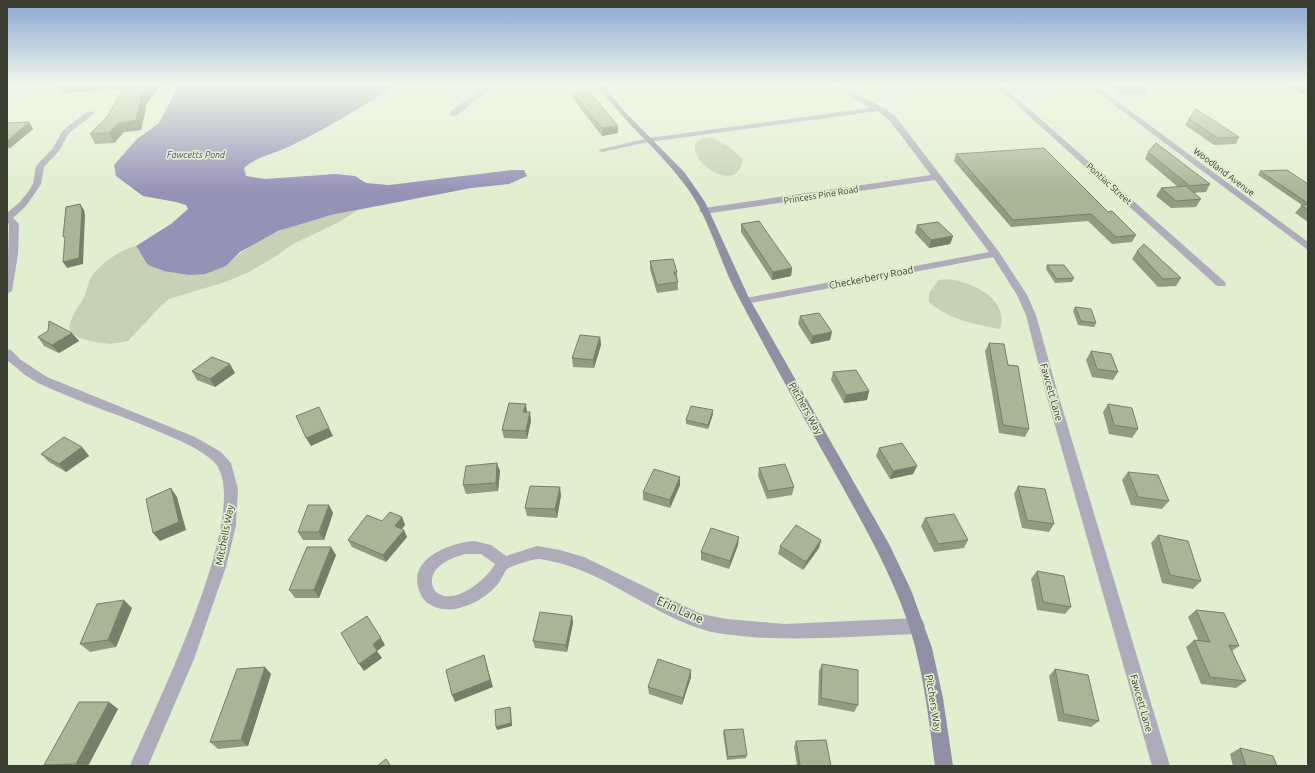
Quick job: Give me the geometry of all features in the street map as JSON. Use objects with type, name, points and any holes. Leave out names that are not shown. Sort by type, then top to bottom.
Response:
[{"type":"main road","name":"Pitchers Way","points":[[630,120],[688,184],[704,211],[729,268],[746,301],[859,502],[896,576],[917,626],[931,679],[944,766]]},
{"type":"street","points":[[7,291],[13,254],[14,224],[7,218],[23,204],[31,193],[36,184],[40,166],[56,149],[66,132],[82,120]]},
{"type":"street","points":[[602,150],[649,140],[792,120]]},
{"type":"street","name":"Fawcett Lane","points":[[894,120],[996,254],[1022,295],[1031,315],[1052,394],[1161,766]]},
{"type":"street","name":"Pontiac Street","points":[[1037,120],[1221,284]]},
{"type":"street","name":"Woodland Avenue","points":[[1138,120],[1308,247]]},
{"type":"street","name":"Princess Pine Road","points":[[704,211],[937,177]]},
{"type":"street","name":"Checkerberry Road","points":[[746,301],[996,254]]},
{"type":"street","name":"Mitchells Way","points":[[7,353],[16,364],[44,380],[163,429],[207,449],[219,457],[225,464],[231,485],[231,508],[223,548],[194,638],[139,766]]},
{"type":"street","points":[[464,548],[482,549],[500,558],[502,564],[495,578],[486,586],[463,600],[442,603],[433,600],[428,594],[424,578],[427,571],[440,558],[450,553],[464,548]]},
{"type":"street","name":"Erin Lane","points":[[502,564],[537,552],[560,556],[579,562],[692,618],[727,627],[785,632],[917,626]]},
{"type":"green space","points":[[712,137],[729,147],[743,159],[738,172],[728,176],[717,173],[706,167],[698,158],[695,148],[699,141]]},
{"type":"green space","points":[[358,210],[339,222],[293,244],[249,272],[225,282],[169,299],[128,341],[110,344],[94,342],[79,338],[69,330],[72,317],[84,296],[92,276],[106,262],[118,253],[130,248],[136,246],[139,252],[226,266],[240,254],[271,235],[322,217]]},
{"type":"green space","points":[[948,279],[968,284],[987,294],[999,309],[1002,318],[1000,329],[972,323],[954,317],[945,313],[929,302],[929,293],[939,280]]},
{"type":"water","name":"Fawcetts Pond","points":[[161,120],[339,120],[286,148],[254,161],[244,168],[246,176],[265,179],[336,174],[355,176],[366,183],[389,185],[512,170],[524,170],[527,176],[509,184],[471,188],[331,215],[278,231],[240,252],[226,266],[205,274],[189,275],[164,271],[148,265],[136,246],[171,224],[188,209],[186,205],[143,196],[116,176],[114,165],[137,139],[159,123]]},
{"type":"building","points":[[104,120],[136,120],[119,123],[109,133],[90,134]]},
{"type":"building","points":[[595,120],[613,120],[618,126],[602,128]]},
{"type":"building","points":[[1191,120],[1213,120],[1239,137],[1218,138]]},
{"type":"building","points":[[29,122],[7,141],[7,123]]},
{"type":"building","points":[[1156,143],[1210,184],[1190,186],[1148,152]]},
{"type":"building","points":[[1044,148],[1108,212],[1112,211],[1136,235],[1116,237],[1091,214],[1013,220],[956,154]]},
{"type":"building","points":[[1287,170],[1308,184],[1308,202],[1260,171]]},
{"type":"building","points":[[1186,186],[1201,199],[1176,201],[1161,188]]},
{"type":"building","points":[[80,204],[82,210],[79,258],[63,262],[65,237],[63,237],[66,207]]},
{"type":"building","points":[[1308,204],[1308,210],[1301,205]]},
{"type":"building","points":[[759,221],[792,268],[773,272],[741,224]]},
{"type":"building","points":[[938,222],[953,236],[931,240],[917,225]]},
{"type":"building","points":[[1144,244],[1181,278],[1163,279],[1137,251]]},
{"type":"building","points":[[673,259],[677,272],[674,272],[678,282],[657,285],[650,261]]},
{"type":"building","points":[[1047,265],[1064,265],[1074,278],[1057,279]]},
{"type":"building","points":[[1075,307],[1091,309],[1096,323],[1081,321]]},
{"type":"building","points":[[819,313],[832,332],[812,336],[800,316]]},
{"type":"building","points":[[49,321],[72,333],[52,345],[38,337],[48,331]]},
{"type":"building","points":[[580,335],[600,337],[593,360],[572,358]]},
{"type":"building","points":[[989,343],[1004,344],[1008,365],[1018,366],[1029,429],[1003,425]]},
{"type":"building","points":[[1091,351],[1111,354],[1118,372],[1097,369]]},
{"type":"building","points":[[212,357],[230,364],[210,379],[192,371]]},
{"type":"building","points":[[856,370],[869,391],[846,395],[833,372]]},
{"type":"building","points":[[509,403],[526,404],[523,412],[530,412],[526,431],[502,430]]},
{"type":"building","points":[[1108,404],[1132,408],[1138,429],[1114,425]]},
{"type":"building","points":[[691,406],[713,410],[708,425],[686,420]]},
{"type":"building","points":[[319,407],[329,428],[306,438],[296,416]]},
{"type":"building","points":[[64,437],[82,447],[59,464],[41,454]]},
{"type":"building","points":[[902,443],[917,466],[893,471],[879,448]]},
{"type":"building","points":[[497,463],[496,483],[463,485],[466,466]]},
{"type":"building","points":[[785,464],[794,487],[768,491],[759,468]]},
{"type":"building","points":[[654,469],[680,477],[670,500],[643,492]]},
{"type":"building","points":[[1128,472],[1158,475],[1169,501],[1138,497]]},
{"type":"building","points":[[530,486],[560,487],[555,509],[525,508]]},
{"type":"building","points":[[1018,486],[1045,489],[1054,524],[1027,520]]},
{"type":"building","points":[[171,488],[179,522],[153,533],[146,499]]},
{"type":"building","points":[[308,505],[329,505],[319,532],[298,532]]},
{"type":"building","points":[[390,512],[402,517],[395,526],[404,530],[383,555],[348,540],[367,515],[382,521]]},
{"type":"building","points":[[954,514],[968,540],[938,544],[925,518]]},
{"type":"building","points":[[796,525],[821,540],[806,562],[780,546]]},
{"type":"building","points":[[711,528],[739,537],[730,561],[701,552]]},
{"type":"building","points":[[1158,535],[1188,541],[1201,581],[1170,575]]},
{"type":"building","points":[[307,547],[331,547],[314,590],[289,590]]},
{"type":"building","points":[[1037,571],[1064,576],[1071,607],[1043,602]]},
{"type":"building","points":[[124,600],[108,640],[80,644],[97,604]]},
{"type":"building","points":[[1196,610],[1224,613],[1239,646],[1229,645],[1246,681],[1210,677],[1194,640],[1210,642]]},
{"type":"building","points":[[540,612],[572,616],[566,645],[533,641]]},
{"type":"building","points":[[367,616],[381,638],[373,644],[377,651],[359,664],[341,633]]},
{"type":"building","points":[[484,655],[490,680],[452,695],[446,670]]},
{"type":"building","points":[[658,659],[691,670],[683,698],[648,687]]},
{"type":"building","points":[[822,664],[858,670],[858,705],[821,698]]},
{"type":"building","points":[[265,667],[241,740],[210,742],[237,669]]},
{"type":"building","points":[[1055,669],[1088,675],[1099,721],[1064,714]]},
{"type":"building","points":[[79,702],[109,702],[76,764],[44,765]]},
{"type":"building","points":[[510,707],[511,723],[496,727],[495,710]]},
{"type":"building","points":[[743,729],[747,755],[728,757],[724,730]]},
{"type":"building","points":[[826,740],[831,766],[782,766],[800,765],[796,741]]},
{"type":"building","points":[[1240,748],[1273,756],[1277,766],[1246,766]]},
{"type":"building","points":[[386,759],[391,766],[377,766]]}]
